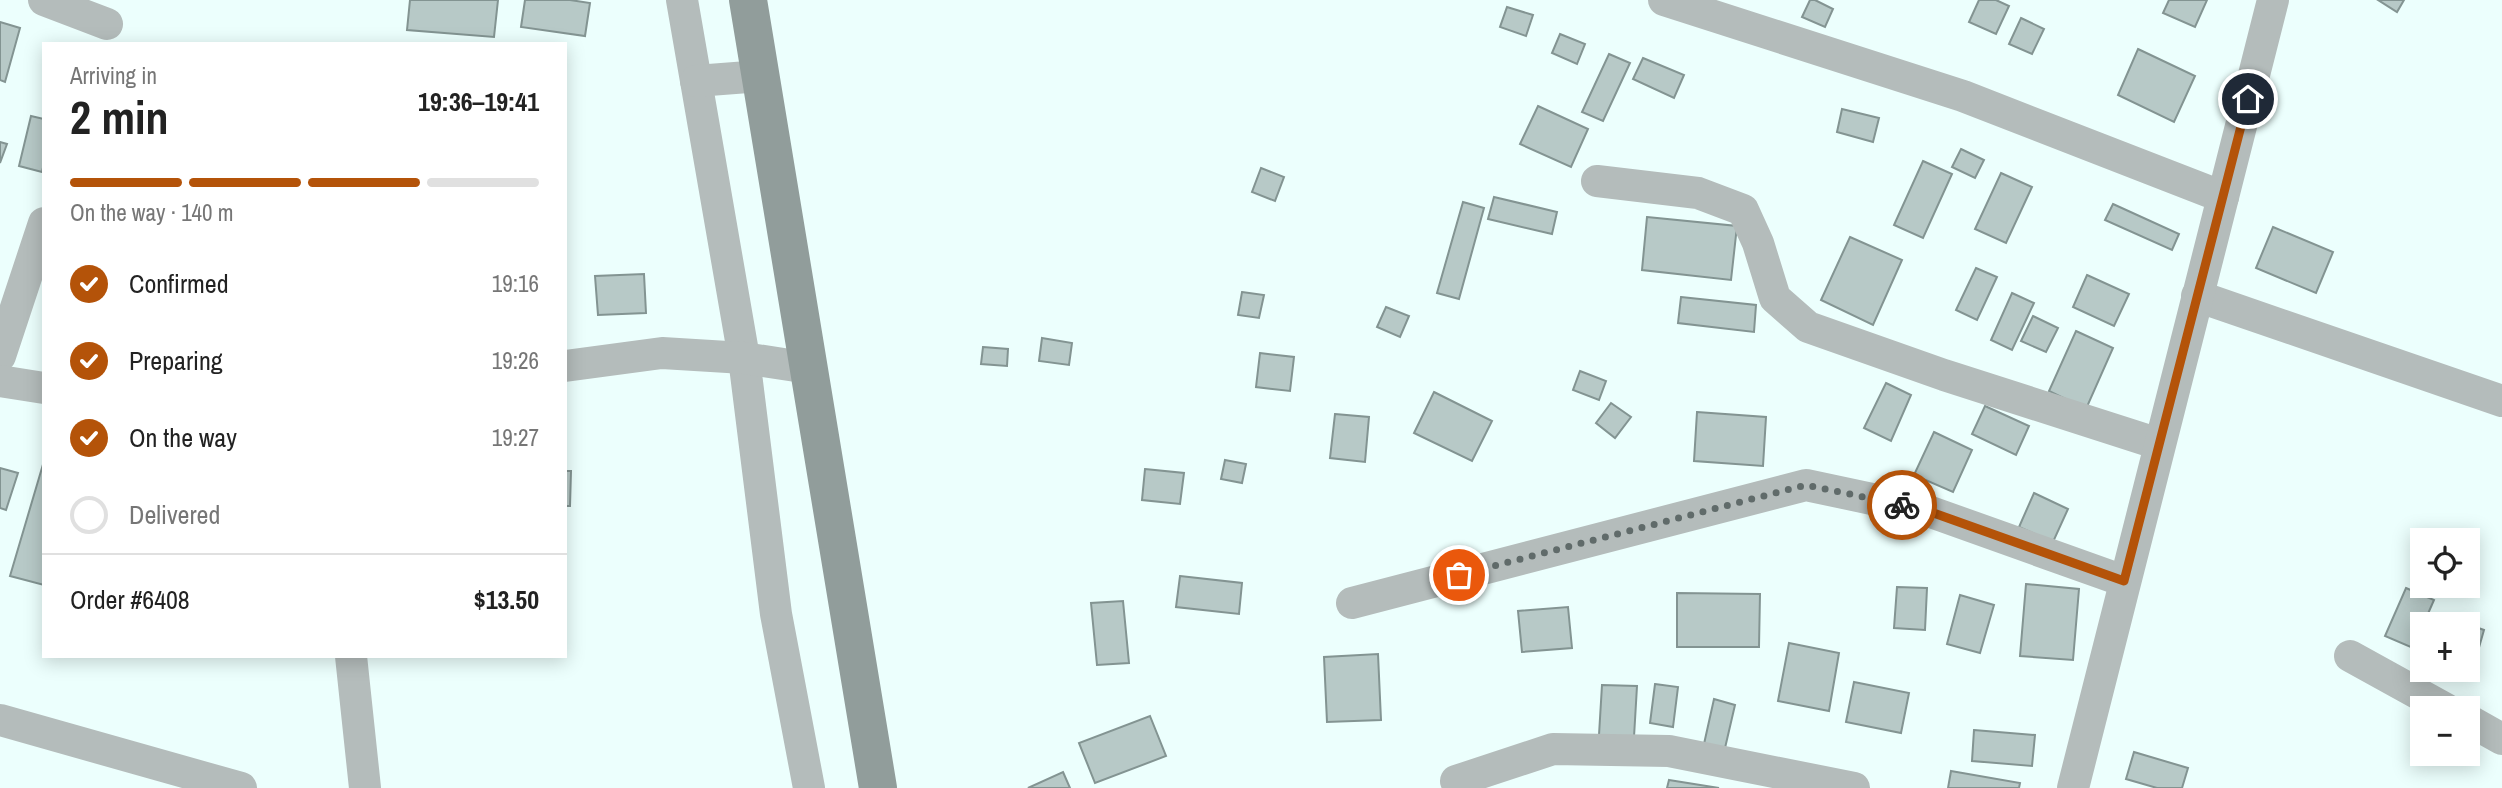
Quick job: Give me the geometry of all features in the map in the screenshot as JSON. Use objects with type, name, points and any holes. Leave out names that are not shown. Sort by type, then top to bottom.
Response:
[{"type":"main road","points":[[748,0],[878,788]]},
{"type":"street","points":[[44,0],[108,23]]},
{"type":"street","points":[[682,0],[744,358],[776,614],[809,788]]},
{"type":"street","points":[[1664,0],[1963,96],[2223,197]]},
{"type":"street","points":[[2073,788],[2273,0]]},
{"type":"street","points":[[696,81],[761,76]]},
{"type":"street","points":[[1597,181],[1698,193],[1743,210],[1758,243],[1775,298],[1808,327],[1944,375],[2159,444]]},
{"type":"street","points":[[0,356],[42,229]]},
{"type":"street","points":[[2197,296],[2502,401]]},
{"type":"street","points":[[567,366],[662,353],[744,358],[809,368]]},
{"type":"street","points":[[0,382],[42,388]]},
{"type":"street","points":[[1352,603],[1806,485],[1928,511],[2124,581]]},
{"type":"street","points":[[2350,656],[2422,696]]},
{"type":"street","points":[[351,658],[365,788]]},
{"type":"street","points":[[0,720],[241,788]]},
{"type":"street","points":[[2480,727],[2502,739]]},
{"type":"street","points":[[1456,781],[1553,749],[1670,751],[1854,788]]},
{"type":"building","points":[[410,0],[498,0],[494,37],[407,30]]},
{"type":"building","points":[[525,0],[590,3],[585,36],[521,27]]},
{"type":"building","points":[[1810,0],[1833,9],[1825,27],[1802,17]]},
{"type":"building","points":[[1979,0],[1996,0],[2009,6],[1996,34],[1969,22]]},
{"type":"building","points":[[2169,0],[2207,0],[2195,27],[2163,13]]},
{"type":"building","points":[[2378,0],[2404,0],[2397,12]]},
{"type":"building","points":[[1507,7],[1533,15],[1526,36],[1500,27]]},
{"type":"building","points":[[2021,18],[2044,29],[2032,54],[2009,44]]},
{"type":"building","points":[[0,22],[20,28],[5,82],[0,80]]},
{"type":"building","points":[[1560,34],[1585,44],[1577,64],[1552,53]]},
{"type":"building","points":[[2138,49],[2195,76],[2174,122],[2118,95]]},
{"type":"building","points":[[1609,54],[1630,63],[1603,121],[1582,112]]},
{"type":"building","points":[[1643,58],[1684,75],[1674,98],[1633,79]]},
{"type":"building","points":[[1538,106],[1588,129],[1571,167],[1520,144]]},
{"type":"building","points":[[1842,109],[1879,118],[1873,142],[1837,132]]},
{"type":"building","points":[[31,116],[42,119],[42,172],[19,166]]},
{"type":"building","points":[[0,142],[7,144],[0,163]]},
{"type":"building","points":[[1961,149],[1984,160],[1975,178],[1952,167]]},
{"type":"building","points":[[1923,161],[1952,174],[1923,238],[1894,225]]},
{"type":"building","points":[[1261,168],[1284,177],[1275,201],[1252,192]]},
{"type":"building","points":[[2001,173],[2032,187],[2006,243],[1975,229]]},
{"type":"building","points":[[1494,197],[1557,212],[1552,234],[1488,219]]},
{"type":"building","points":[[1463,202],[1484,208],[1459,299],[1437,293]]},
{"type":"building","points":[[2113,204],[2179,234],[2172,250],[2105,220]]},
{"type":"building","points":[[1647,217],[1737,226],[1731,280],[1642,270]]},
{"type":"building","points":[[2273,227],[2333,252],[2316,293],[2256,268]]},
{"type":"building","points":[[1850,237],[1902,260],[1873,325],[1821,300]]},
{"type":"building","points":[[1976,268],[1997,277],[1977,320],[1956,310]]},
{"type":"building","points":[[644,274],[646,313],[598,315],[595,276]]},
{"type":"building","points":[[2087,275],[2129,294],[2114,326],[2073,307]]},
{"type":"building","points":[[1242,292],[1264,295],[1259,318],[1238,315]]},
{"type":"building","points":[[2012,293],[2034,303],[2012,350],[1991,340]]},
{"type":"building","points":[[1681,297],[1756,305],[1754,332],[1678,323]]},
{"type":"building","points":[[1386,307],[1409,316],[1400,337],[1377,327]]},
{"type":"building","points":[[2033,316],[2058,328],[2046,352],[2021,341]]},
{"type":"building","points":[[2076,331],[2113,348],[2086,409],[2049,391]]},
{"type":"building","points":[[1042,338],[1072,343],[1069,365],[1039,361]]},
{"type":"building","points":[[983,347],[1008,349],[1007,366],[981,364]]},
{"type":"building","points":[[1260,353],[1294,357],[1290,391],[1256,387]]},
{"type":"building","points":[[1580,371],[1606,381],[1599,400],[1573,390]]},
{"type":"building","points":[[1886,383],[1911,395],[1891,441],[1864,428]]},
{"type":"building","points":[[1434,392],[1492,421],[1472,461],[1414,433]]},
{"type":"building","points":[[1611,403],[1631,417],[1615,438],[1596,423]]},
{"type":"building","points":[[1985,406],[2029,426],[2016,455],[1972,434]]},
{"type":"building","points":[[1697,412],[1766,417],[1763,466],[1694,461]]},
{"type":"building","points":[[1335,414],[1369,417],[1365,462],[1330,458]]},
{"type":"building","points":[[1934,432],[1972,450],[1953,492],[1914,475]]},
{"type":"building","points":[[1225,460],[1246,464],[1242,483],[1221,479]]},
{"type":"building","points":[[0,468],[18,473],[6,510],[0,508]]},
{"type":"building","points":[[42,468],[42,584],[10,576]]},
{"type":"building","points":[[1145,469],[1184,473],[1180,504],[1142,500]]},
{"type":"building","points":[[567,471],[571,471],[570,506],[567,506]]},
{"type":"building","points":[[2034,493],[2068,509],[2053,542],[2019,527]]},
{"type":"building","points":[[1180,576],[1242,583],[1239,614],[1176,607]]},
{"type":"building","points":[[2026,584],[2079,589],[2073,660],[2020,656]]},
{"type":"building","points":[[1897,587],[1927,588],[1925,630],[1894,628]]},
{"type":"building","points":[[2406,588],[2410,590],[2410,598],[2434,600],[2429,612],[2410,612],[2410,647],[2385,636]]},
{"type":"building","points":[[1677,593],[1760,594],[1759,647],[1677,647]]},
{"type":"building","points":[[1960,595],[1994,605],[1980,653],[1947,644]]},
{"type":"building","points":[[1123,601],[1129,663],[1097,665],[1091,603]]},
{"type":"building","points":[[1568,607],[1572,648],[1522,652],[1518,611]]},
{"type":"building","points":[[2480,629],[2484,630],[2480,644]]},
{"type":"building","points":[[1789,643],[1839,653],[1829,711],[1778,701]]},
{"type":"building","points":[[1378,654],[1381,720],[1327,722],[1324,657]]},
{"type":"building","points":[[1854,682],[1909,693],[1901,733],[1846,722]]},
{"type":"building","points":[[1655,684],[1678,687],[1673,727],[1650,723]]},
{"type":"building","points":[[1602,685],[1637,686],[1634,737],[1599,735]]},
{"type":"building","points":[[1714,699],[1735,705],[1725,748],[1704,744]]},
{"type":"building","points":[[1150,716],[1166,756],[1095,783],[1079,743]]},
{"type":"building","points":[[1974,730],[2035,735],[2032,766],[1972,761]]},
{"type":"building","points":[[2134,752],[2188,768],[2182,788],[2157,788],[2126,779]]},
{"type":"building","points":[[1951,771],[2020,783],[2019,788],[1948,788]]},
{"type":"building","points":[[1063,772],[1070,788],[1028,788]]},
{"type":"building","points":[[1669,780],[1719,788],[1667,788]]},
{"type":"way so far","points":[[1459,575],[1806,485],[1902,505]]},
{"type":"route","points":[[1902,505],[1928,511],[2124,581],[2248,99]]}]
